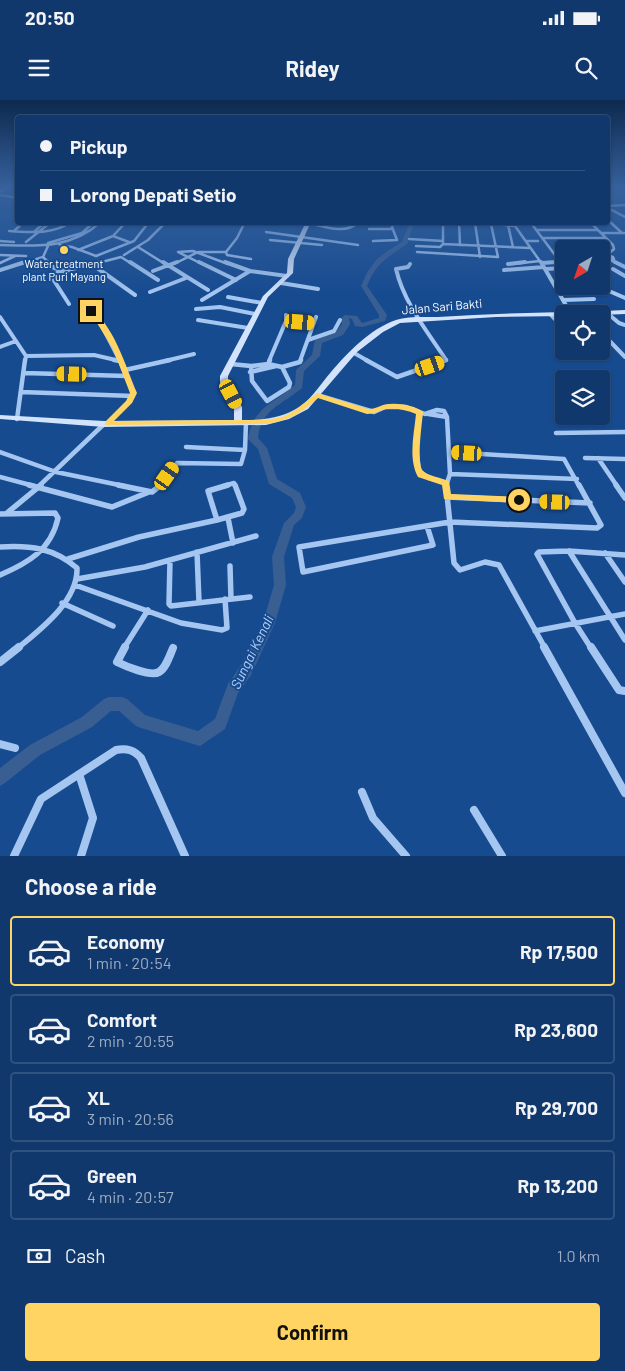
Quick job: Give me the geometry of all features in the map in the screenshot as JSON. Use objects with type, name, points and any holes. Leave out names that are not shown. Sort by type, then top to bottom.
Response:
[{"type":"main road","points":[[262,303],[266,296],[290,273],[291,260],[308,225]]},
{"type":"main road","points":[[610,312],[625,312]]},
{"type":"main road","name":"Jalan Sari Bakti","points":[[245,422],[266,422],[284,419],[296,412],[317,395],[334,372],[369,338],[386,327],[399,322],[496,315],[555,315]]},
{"type":"street","points":[[612,223],[624,234]]},
{"type":"street","points":[[13,232],[21,225]]},
{"type":"street","points":[[26,242],[42,225]]},
{"type":"street","points":[[39,232],[47,225]]},
{"type":"street","points":[[9,231],[50,232],[62,229],[67,225]]},
{"type":"street","points":[[0,243],[49,245],[82,233],[91,225]]},
{"type":"street","points":[[57,246],[92,232],[98,225]]},
{"type":"street","points":[[78,250],[113,236],[123,225]]},
{"type":"street","points":[[0,243],[26,242],[68,246],[94,256],[136,240],[148,225]]},
{"type":"street","points":[[124,255],[138,247],[163,225]]},
{"type":"street","points":[[226,252],[236,240],[244,225]]},
{"type":"street","points":[[320,225],[346,230],[357,225]]},
{"type":"street","points":[[369,229],[372,225]]},
{"type":"street","points":[[369,229],[373,242],[397,240],[394,225]]},
{"type":"street","points":[[416,246],[442,246],[443,225]]},
{"type":"street","points":[[459,225],[460,245]]},
{"type":"street","points":[[475,225],[480,257]]},
{"type":"street","points":[[417,252],[498,257],[495,246],[494,225]]},
{"type":"street","points":[[513,247],[508,225],[515,226],[526,241],[543,265],[566,305]]},
{"type":"street","points":[[533,225],[555,253]]},
{"type":"street","points":[[592,225],[614,245],[614,249],[607,255],[614,258],[610,260],[625,267]]},
{"type":"street","points":[[369,229],[393,229]]},
{"type":"street","points":[[382,229],[385,241]]},
{"type":"street","points":[[537,230],[624,234]]},
{"type":"street","points":[[266,232],[358,245]]},
{"type":"street","points":[[113,236],[129,242]]},
{"type":"street","points":[[543,238],[606,238]]},
{"type":"street","points":[[270,240],[322,245]]},
{"type":"street","points":[[409,240],[451,245],[530,248]]},
{"type":"street","points":[[526,241],[538,241]]},
{"type":"street","points":[[7,255],[20,245]]},
{"type":"street","points":[[0,270],[43,257],[49,245]]},
{"type":"street","points":[[451,245],[452,255]]},
{"type":"street","points":[[465,245],[466,256]]},
{"type":"street","points":[[423,253],[424,246]]},
{"type":"street","points":[[138,247],[208,290]]},
{"type":"street","points":[[437,247],[438,254]]},
{"type":"street","points":[[236,280],[188,258],[178,251],[226,252],[227,255],[251,259]]},
{"type":"street","points":[[153,271],[201,252],[238,269],[287,276]]},
{"type":"street","points":[[0,255],[26,256]]},
{"type":"street","points":[[1,261],[17,255]]},
{"type":"street","points":[[43,257],[59,272]]},
{"type":"street","points":[[69,304],[53,278],[59,272],[124,258],[158,280]]},
{"type":"street","points":[[95,263],[93,265],[135,295]]},
{"type":"street","points":[[504,270],[555,263]]},
{"type":"street","points":[[354,353],[397,377],[445,361],[446,358],[419,320],[403,293],[396,271],[408,267],[410,264]]},
{"type":"street","points":[[508,264],[555,267]]},
{"type":"street","points":[[612,270],[625,276]]},
{"type":"street","points":[[202,300],[250,271]]},
{"type":"street","points":[[150,292],[186,278]]},
{"type":"street","points":[[281,283],[318,290]]},
{"type":"street","points":[[610,291],[625,298]]},
{"type":"street","points":[[0,477],[112,507],[158,489],[177,463],[236,466],[243,461],[245,422],[224,382],[224,376],[262,303],[228,297]]},
{"type":"street","points":[[563,300],[594,299]]},
{"type":"street","points":[[83,304],[98,318],[125,370],[133,396]]},
{"type":"street","points":[[196,309],[204,310],[222,307],[238,312],[255,314]]},
{"type":"street","points":[[550,315],[555,320]]},
{"type":"street","points":[[610,315],[619,323],[625,325]]},
{"type":"street","points":[[0,317],[26,356],[17,419]]},
{"type":"street","points":[[250,372],[300,362],[316,317]]},
{"type":"street","points":[[268,364],[286,318],[314,323]]},
{"type":"street","points":[[198,320],[248,328]]},
{"type":"street","points":[[308,340],[334,331],[340,320]]},
{"type":"street","points":[[0,347],[16,341]]},
{"type":"street","points":[[610,342],[625,358]]},
{"type":"street","points":[[125,370],[194,354]]},
{"type":"street","points":[[26,356],[94,355],[121,362]]},
{"type":"street","points":[[231,364],[251,366],[268,364],[279,367],[290,383],[289,387],[267,401],[253,385],[250,372],[251,366]]},
{"type":"street","points":[[24,373],[127,376]]},
{"type":"street","points":[[21,392],[133,396]]},
{"type":"street","points":[[317,395],[367,412],[392,407],[406,407],[422,413],[444,411],[447,416],[450,474],[446,483],[447,497],[456,568],[460,570],[485,562],[499,565],[625,793]]},
{"type":"street","points":[[7,513],[56,472],[133,396]]},
{"type":"street","points":[[422,413],[416,449],[418,468],[421,474],[446,483]]},
{"type":"street","name":"Jalan Sari Bakti","points":[[0,417],[106,424],[245,422]]},
{"type":"street","points":[[556,434],[625,432]]},
{"type":"street","points":[[186,447],[245,450]]},
{"type":"street","points":[[0,452],[56,472],[149,492]]},
{"type":"street","points":[[427,526],[434,545],[303,572],[299,547],[450,522],[597,528],[601,525],[567,461],[561,458],[449,452]]},
{"type":"street","points":[[585,458],[625,459]]},
{"type":"street","points":[[598,458],[625,498]]},
{"type":"street","points":[[450,474],[577,479]]},
{"type":"street","points":[[68,559],[148,534],[217,521],[244,511],[234,483],[208,491],[217,521]]},
{"type":"street","points":[[447,497],[590,504]]},
{"type":"street","points":[[0,514],[58,515],[54,535],[46,548],[18,567],[0,574]]},
{"type":"street","points":[[228,518],[232,542]]},
{"type":"street","points":[[76,582],[170,561],[256,536]]},
{"type":"street","points":[[0,547],[46,548],[60,553],[77,568],[76,582],[62,603],[50,617],[0,662]]},
{"type":"street","points":[[569,551],[625,640]]},
{"type":"street","points":[[625,555],[569,551],[539,552],[537,554],[575,623],[619,690],[625,691]]},
{"type":"street","points":[[197,552],[199,602]]},
{"type":"street","points":[[605,553],[625,582]]},
{"type":"street","points":[[170,561],[169,605],[250,597]]},
{"type":"street","points":[[76,582],[181,623],[224,630],[228,623],[230,566]]},
{"type":"street","points":[[62,603],[113,626]]},
{"type":"street","points":[[148,610],[117,659],[117,662],[127,668],[156,673],[160,671],[173,648]]},
{"type":"street","points":[[535,631],[625,614]]},
{"type":"street","points":[[0,744],[15,748]]},
{"type":"street","points":[[14,856],[41,799],[116,750],[130,749],[137,752],[141,758],[186,856]]},
{"type":"street","points":[[78,774],[93,818],[81,856]]},
{"type":"street","points":[[362,792],[372,818],[406,856]]},
{"type":"street","points":[[474,810],[502,856]]},
{"type":"waterway","name":"Sungai Kenali","points":[[0,778],[35,750],[87,722],[109,704],[122,704],[141,721],[200,739],[220,724],[233,689],[246,670],[269,623],[280,585],[278,557],[289,523],[298,515],[301,507],[296,496],[273,481],[262,448],[253,439],[254,428],[258,419],[269,407],[299,386],[300,370],[316,356],[318,342],[340,333],[346,324],[345,318],[347,316],[355,317],[358,324],[362,325],[382,319],[383,315],[364,286],[375,265],[385,255],[405,243],[412,225]]},
{"type":"place","name":"Water treatment plant Puri Mayang","points":[[64,250]]},
{"type":"route","points":[[91,311],[98,318],[119,354],[133,393],[130,402],[107,424],[266,422],[284,419],[304,408],[317,395],[367,412],[374,412],[385,407],[406,407],[420,412],[416,449],[418,468],[421,474],[446,483],[447,497],[519,500]]}]
